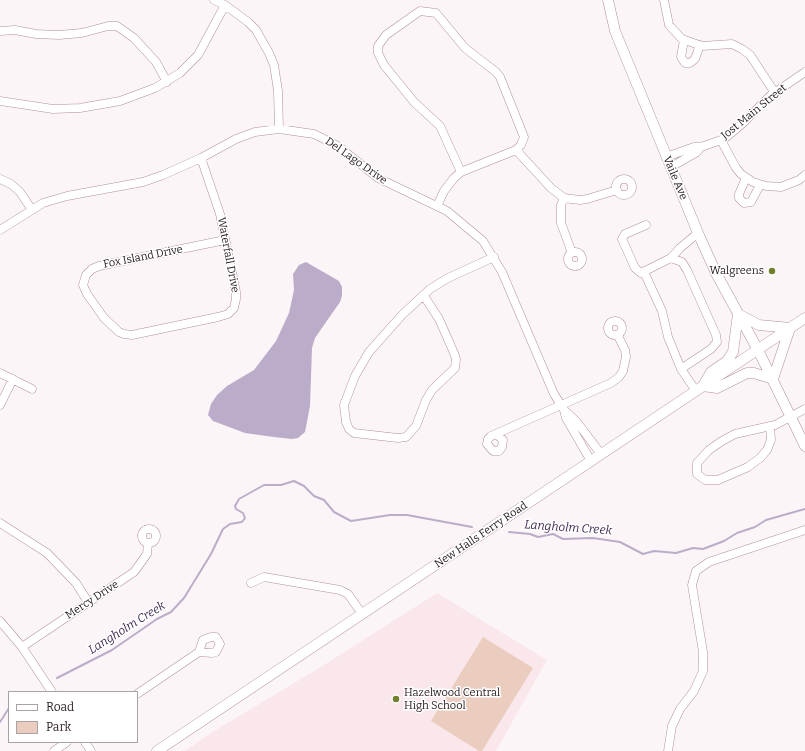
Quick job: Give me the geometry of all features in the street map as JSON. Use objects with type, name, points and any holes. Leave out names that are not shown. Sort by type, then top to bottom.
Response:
[{"type":"main road","name":"Vaile Ave","points":[[608,0],[615,31],[698,233],[738,314],[792,416],[805,446]]},
{"type":"main road","points":[[738,314],[759,325],[790,328],[773,379],[754,373],[747,373],[717,388],[700,389],[710,372],[726,361],[733,352],[738,314]]},
{"type":"main road","name":"New Halls Ferry Road","points":[[157,751],[805,318]]},
{"type":"street","points":[[214,0],[225,5],[252,26],[269,53],[274,65],[278,91],[279,128]]},
{"type":"street","points":[[664,0],[665,14],[669,25],[675,33],[684,40],[700,46],[727,44],[742,49],[750,55],[775,93]]},
{"type":"street","points":[[0,101],[53,109],[80,108],[120,101],[168,82],[180,73],[198,55],[225,5]]},
{"type":"street","points":[[437,206],[449,184],[461,172],[516,150],[522,144],[524,137],[500,77],[496,72],[465,48],[436,13],[420,11],[386,35],[378,46],[378,53],[384,65],[414,102],[440,126],[461,172]]},
{"type":"street","points":[[0,31],[15,30],[36,34],[58,35],[82,33],[108,26],[117,26],[134,38],[156,62],[168,82]]},
{"type":"street","points":[[684,40],[680,57],[685,63],[690,63],[695,59],[700,46]]},
{"type":"street","name":"Jost Main Street","points":[[666,156],[721,140],[744,123],[775,93],[805,72]]},
{"type":"street","name":"Del Lago Drive","points":[[0,230],[43,203],[67,196],[143,182],[163,175],[201,158],[236,139],[255,132],[279,128],[314,134],[327,139],[378,178],[447,211],[473,231],[483,241],[494,257],[548,381],[562,407],[566,418],[591,461]]},
{"type":"street","points":[[721,140],[736,168],[746,178],[760,185],[780,187],[799,180],[805,175]]},
{"type":"street","name":"Jost Main Street","points":[[671,167],[697,152],[701,147]]},
{"type":"street","points":[[516,150],[551,188],[564,198],[587,199],[617,190]]},
{"type":"street","name":"Waterfall Drive","points":[[119,332],[132,334],[218,317],[228,314],[234,308],[236,299],[225,240],[216,200],[201,158]]},
{"type":"street","points":[[746,178],[739,194],[739,198],[744,203],[751,202],[760,185]]},
{"type":"street","points":[[0,179],[11,184],[20,192],[32,210]]},
{"type":"street","points":[[564,198],[561,204],[561,224],[572,253]]},
{"type":"street","points":[[646,225],[625,234],[622,239],[635,268],[641,273],[671,258],[680,248],[698,233]]},
{"type":"street","name":"Fox Island Drive","points":[[119,332],[104,318],[87,294],[83,285],[86,275],[92,269],[99,266],[225,240]]},
{"type":"street","points":[[424,296],[439,319],[454,353],[456,359],[455,368],[432,390],[412,432],[406,437],[398,438],[354,433],[349,429],[346,422],[344,405],[355,376],[369,352],[402,315],[430,289],[448,278],[494,257]]},
{"type":"street","points":[[671,258],[682,262],[687,270],[716,336],[717,342],[711,349],[681,369]]},
{"type":"street","points":[[644,272],[662,311],[668,338],[681,369],[700,389]]},
{"type":"street","points":[[496,434],[562,407],[611,383],[619,377],[623,371],[626,357],[618,336]]},
{"type":"street","points":[[0,373],[32,389]]},
{"type":"street","points":[[0,405],[13,379]]},
{"type":"street","name":"Del Lago Drive","points":[[562,407],[576,421],[601,454]]},
{"type":"street","points":[[770,426],[771,440],[767,450],[760,458],[748,467],[718,480],[705,480],[697,474],[697,463],[709,450],[722,441],[735,434],[770,426],[805,409]]},
{"type":"street","points":[[0,523],[47,553],[76,583],[88,602]]},
{"type":"street","points":[[668,751],[674,722],[680,709],[694,691],[703,671],[703,652],[692,585],[696,571],[709,562],[805,530]]},
{"type":"street","name":"Mercy Drive","points":[[22,646],[134,572],[147,554],[148,543]]},
{"type":"street","points":[[251,583],[264,577],[340,590],[348,594],[362,614]]},
{"type":"street","points":[[0,621],[22,646],[51,691]]},
{"type":"street","points":[[138,693],[199,652]]},
{"type":"street","points":[[54,751],[66,743]]},
{"type":"shaded area","points":[[306,262],[339,281],[342,287],[342,296],[340,302],[315,338],[312,348],[310,406],[305,432],[298,438],[292,439],[274,437],[245,433],[213,421],[208,415],[211,404],[217,395],[227,386],[254,370],[276,341],[289,313],[294,290],[293,274],[299,265]]},
{"type":"shaded area","name":"Hazelwood Central High School","points":[[437,593],[547,660],[496,751],[185,751],[211,733],[324,665]]},
{"type":"green space","points":[[483,637],[533,668],[482,751],[479,751],[431,721]]},
{"type":"waterway","name":"Langholm Creek","points":[[57,678],[112,650],[157,619],[171,612],[184,598],[211,554],[223,529],[230,524],[242,522],[245,518],[243,513],[236,509],[235,506],[239,499],[264,485],[281,485],[294,481],[304,486],[314,496],[324,500],[334,512],[351,521],[390,515],[407,515],[472,527]]},
{"type":"waterway","name":"Langholm Creek","points":[[509,532],[530,534],[538,537],[553,534],[563,539],[593,538],[620,542],[643,554],[654,551],[676,553],[693,548],[703,549],[724,541],[737,533],[755,527],[766,520],[805,509]]},
{"type":"waterway","name":"Langholm Creek","points":[[0,722],[8,710]]},
{"type":"place","name":"Walgreens","points":[[772,271]]},
{"type":"place","name":"Hazelwood Central High School","points":[[396,699]]}]
